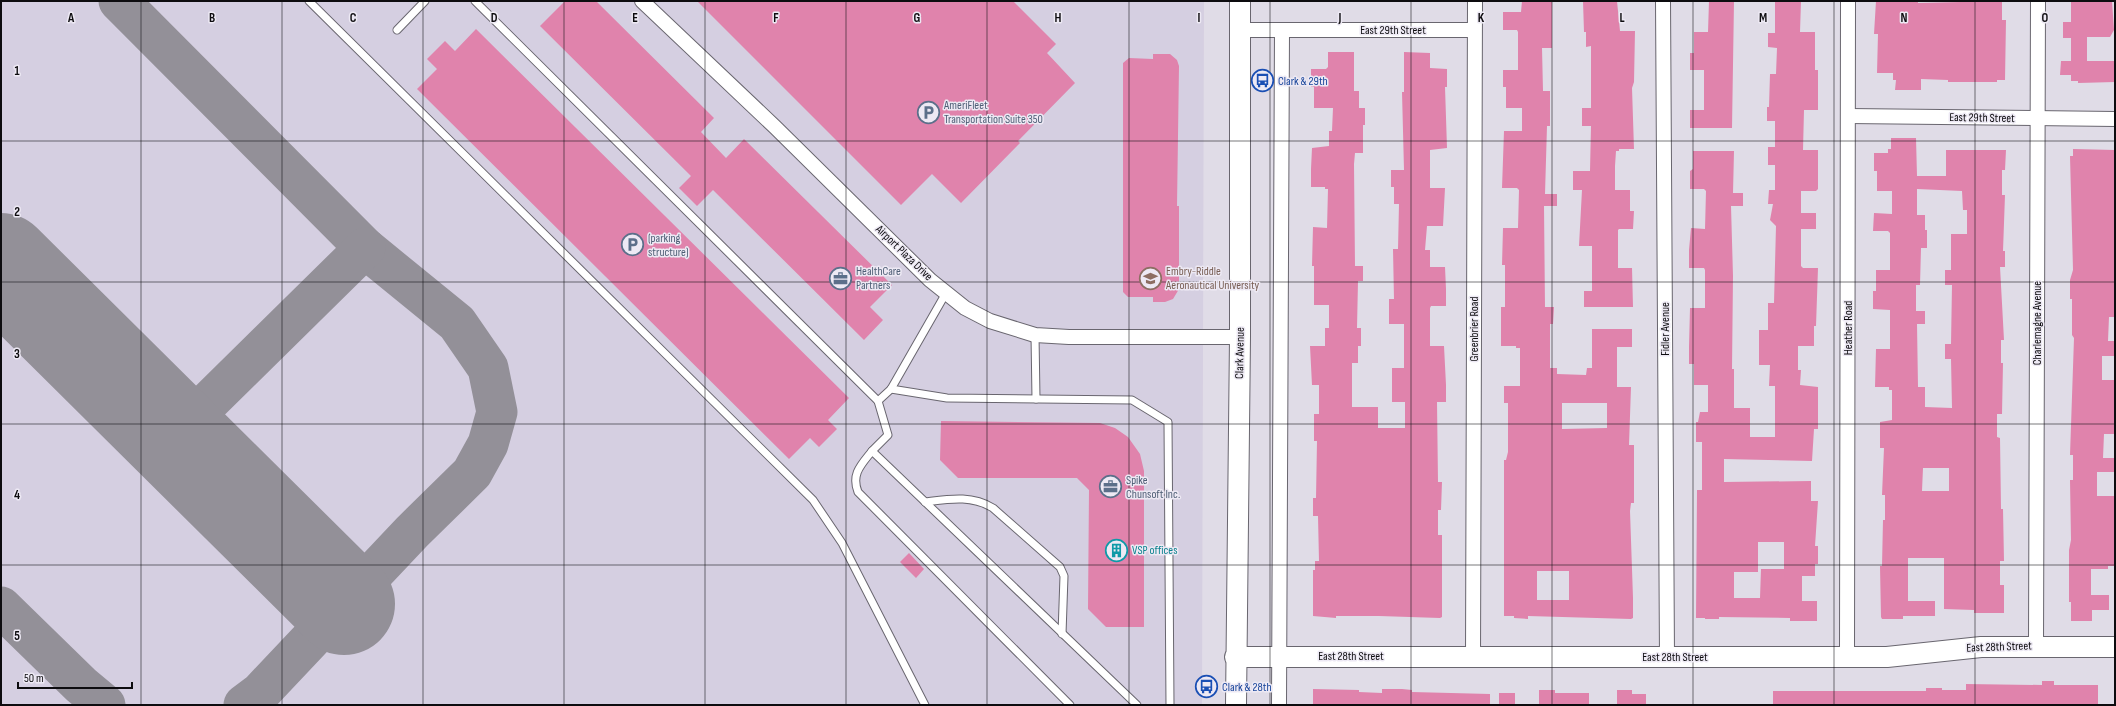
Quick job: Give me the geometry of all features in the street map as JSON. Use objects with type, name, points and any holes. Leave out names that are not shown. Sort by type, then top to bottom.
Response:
[{"type":"street","name":"Airport Plaza Drive","points":[[642,1],[775,126],[946,293],[965,308],[990,321],[1035,335],[1069,337],[1240,337]]},
{"type":"street","name":"Clark Avenue","points":[[1236,705],[1235,657],[1240,337],[1240,1]]},
{"type":"street","name":"Greenbrier Road","points":[[1473,657],[1475,1]]},
{"type":"street","name":"Fidler Avenue","points":[[1663,1],[1667,657]]},
{"type":"street","name":"Heather Road","points":[[1848,1],[1848,656]]},
{"type":"street","name":"Charlemagne Avenue","points":[[2036,646],[2038,1]]},
{"type":"street","name":"East 29th Street","points":[[1240,30],[1474,30]]},
{"type":"street","points":[[1279,705],[1282,31]]},
{"type":"street","name":"East 29th Street","points":[[1848,116],[2115,118]]},
{"type":"street","name":"East 28th Street","points":[[1235,657],[1887,657],[1981,647],[2115,647]]},
{"type":"lane","points":[[309,1],[813,500],[842,543],[925,705]]},
{"type":"lane","points":[[397,30],[425,1]]},
{"type":"lane","points":[[475,1],[878,401],[888,435],[872,452],[856,473],[854,483],[858,492],[1070,705]]},
{"type":"lane","points":[[878,401],[891,389],[946,293]]},
{"type":"lane","points":[[1035,335],[1036,399]]},
{"type":"lane","points":[[891,389],[947,398],[1132,400],[1168,422],[1170,705]]},
{"type":"lane","points":[[872,452],[1137,705]]},
{"type":"lane","points":[[925,502],[955,498],[980,500],[993,508],[1060,567],[1064,576],[1062,634]]},
{"type":"shaded area","points":[[1,1],[1204,1],[1202,705],[1,705]]},
{"type":"building","points":[[565,1],[596,1],[714,118],[701,132],[726,158],[744,139],[892,285],[870,307],[883,320],[864,340],[713,190],[697,206],[679,188],[691,176],[540,26]]},
{"type":"building","name":"AmeriFleet Transportation Suite 350","points":[[697,1],[1013,1],[1056,44],[1047,53],[1075,83],[1018,141],[1020,143],[961,203],[932,174],[901,205]]},
{"type":"building","points":[[1522,1],[1552,1],[1552,48],[1542,48],[1543,91],[1550,91],[1550,126],[1547,126],[1545,194],[1557,194],[1557,206],[1544,206],[1545,307],[1554,307],[1553,324],[1550,324],[1550,368],[1557,368],[1557,374],[1586,375],[1587,368],[1592,368],[1592,329],[1632,329],[1632,347],[1617,347],[1617,387],[1631,387],[1629,445],[1634,445],[1634,503],[1631,503],[1630,511],[1633,598],[1633,618],[1631,619],[1528,616],[1528,619],[1514,618],[1514,616],[1504,616],[1504,460],[1506,460],[1508,452],[1508,403],[1504,403],[1504,386],[1520,386],[1520,348],[1516,348],[1516,346],[1501,346],[1501,307],[1505,307],[1505,265],[1502,265],[1503,228],[1518,228],[1519,190],[1517,188],[1502,188],[1504,131],[1522,131],[1522,108],[1506,108],[1506,87],[1503,87],[1503,70],[1518,70],[1518,32],[1517,30],[1503,30],[1503,12],[1521,12]],"holes":[[[1562,403],[1607,403],[1607,428],[1562,429]],[[1537,571],[1569,571],[1569,600],[1537,600]]]},
{"type":"building","points":[[1583,1],[1617,1],[1620,31],[1635,31],[1634,82],[1632,88],[1634,149],[1619,149],[1619,151],[1616,151],[1615,166],[1615,190],[1630,190],[1630,211],[1634,211],[1633,229],[1618,230],[1618,268],[1632,268],[1633,307],[1584,307],[1584,291],[1592,291],[1592,246],[1579,246],[1582,190],[1573,190],[1573,171],[1590,171],[1591,126],[1582,126],[1582,108],[1591,108],[1591,46],[1586,47]]},
{"type":"building","points":[[1709,1],[1734,1],[1732,128],[1690,128],[1690,110],[1704,110],[1704,70],[1690,70],[1690,53],[1694,53],[1694,32],[1708,32]]},
{"type":"building","points":[[1775,1],[1801,1],[1800,32],[1815,32],[1815,70],[1818,70],[1818,110],[1804,110],[1803,150],[1818,150],[1818,189],[1816,191],[1801,191],[1801,213],[1816,213],[1816,229],[1801,229],[1801,266],[1803,268],[1818,268],[1814,346],[1798,346],[1798,370],[1801,370],[1800,385],[1818,387],[1818,429],[1814,429],[1812,461],[1724,459],[1724,482],[1811,481],[1811,501],[1818,501],[1815,546],[1818,546],[1818,564],[1815,564],[1815,576],[1802,576],[1802,601],[1817,601],[1817,621],[1790,621],[1790,618],[1696,618],[1697,490],[1702,490],[1702,442],[1696,442],[1696,422],[1698,422],[1700,412],[1708,412],[1708,385],[1694,385],[1694,364],[1689,364],[1690,308],[1705,308],[1705,270],[1704,268],[1689,268],[1689,250],[1691,228],[1705,229],[1706,191],[1704,189],[1690,189],[1690,171],[1693,169],[1693,151],[1734,151],[1733,193],[1743,193],[1743,206],[1731,206],[1733,276],[1732,369],[1734,369],[1734,408],[1750,408],[1750,437],[1775,437],[1775,386],[1769,386],[1770,365],[1759,365],[1759,330],[1768,330],[1768,303],[1774,303],[1776,226],[1770,220],[1773,204],[1768,204],[1769,190],[1775,190],[1775,165],[1768,165],[1768,147],[1775,147],[1775,121],[1767,121],[1767,107],[1769,107],[1770,74],[1776,74],[1777,48],[1768,47],[1768,33],[1775,33]],"holes":[[[1758,542],[1784,542],[1784,569],[1761,569],[1760,598],[1734,598],[1734,572],[1758,572]]]},
{"type":"building","points":[[1876,1],[1918,1],[1918,3],[2002,1],[2002,20],[2006,20],[2005,80],[1997,80],[1997,82],[1948,82],[1948,80],[1921,79],[1921,90],[1895,90],[1896,80],[1893,80],[1893,73],[1877,73],[1878,34],[1874,34]]},
{"type":"building","points":[[2071,1],[2112,1],[2114,30],[2110,37],[2087,37],[2087,61],[2115,61],[2115,82],[2078,83],[2078,81],[2071,81],[2071,75],[2060,75],[2061,61],[2071,61],[2071,38],[2063,38],[2063,22],[2071,22]]},
{"type":"building","name":"(parking structure)","points":[[476,29],[849,398],[828,420],[837,429],[819,447],[810,438],[789,459],[417,89],[437,69],[427,59],[445,41],[455,51]]},
{"type":"building","points":[[1328,52],[1354,52],[1354,91],[1359,91],[1359,108],[1365,108],[1365,125],[1363,125],[1363,153],[1355,153],[1354,164],[1355,266],[1363,266],[1363,281],[1358,281],[1357,328],[1361,328],[1361,346],[1358,346],[1358,363],[1352,363],[1352,407],[1378,407],[1378,428],[1405,428],[1405,402],[1392,402],[1392,368],[1404,368],[1404,324],[1389,324],[1389,299],[1394,299],[1393,249],[1398,249],[1399,204],[1394,204],[1394,187],[1391,187],[1391,170],[1404,170],[1402,92],[1404,92],[1404,52],[1430,53],[1430,68],[1447,69],[1447,87],[1445,87],[1447,148],[1430,150],[1430,188],[1445,188],[1443,226],[1427,226],[1425,250],[1430,250],[1430,267],[1445,267],[1446,289],[1446,306],[1431,306],[1430,308],[1430,346],[1444,346],[1446,385],[1446,402],[1437,402],[1438,482],[1442,482],[1441,510],[1438,510],[1438,535],[1442,535],[1442,617],[1440,618],[1336,616],[1336,618],[1313,616],[1313,570],[1315,570],[1315,561],[1319,561],[1318,516],[1313,516],[1313,498],[1316,498],[1317,441],[1314,441],[1314,414],[1319,414],[1319,385],[1312,385],[1310,346],[1325,346],[1325,328],[1329,328],[1329,305],[1314,305],[1314,266],[1312,266],[1313,227],[1327,228],[1328,189],[1325,189],[1325,187],[1311,187],[1311,169],[1312,148],[1329,146],[1329,131],[1332,131],[1333,108],[1314,108],[1314,87],[1311,87],[1311,69],[1326,69],[1328,67]]},
{"type":"building","points":[[1153,54],[1170,54],[1177,60],[1179,66],[1177,206],[1179,206],[1179,289],[1173,299],[1165,302],[1153,302],[1153,297],[1128,297],[1123,292],[1123,63],[1129,58],[1153,59]]},
{"type":"building","points":[[1891,138],[1916,138],[1917,176],[1946,176],[1946,150],[2006,150],[2005,170],[2002,170],[2002,195],[2005,195],[2003,251],[2005,251],[2005,267],[2000,267],[2004,340],[2001,340],[2001,363],[2003,363],[2002,414],[1997,414],[1997,437],[2000,438],[2001,509],[2003,509],[2004,561],[2000,561],[2000,585],[2004,585],[2004,613],[1974,613],[1974,610],[1944,609],[1944,558],[1908,558],[1908,601],[1935,601],[1935,616],[1903,616],[1903,619],[1882,619],[1881,617],[1880,566],[1882,566],[1885,495],[1882,495],[1884,448],[1880,448],[1880,422],[1892,420],[1892,390],[1889,390],[1889,387],[1875,387],[1876,349],[1890,349],[1890,310],[1873,309],[1873,291],[1876,291],[1876,270],[1890,270],[1890,233],[1888,231],[1873,231],[1874,213],[1892,214],[1892,191],[1877,191],[1877,171],[1874,171],[1874,153],[1888,153],[1888,149],[1891,149]],"holes":[[[1917,189],[1962,191],[1963,210],[1967,210],[1967,234],[1951,234],[1951,270],[1945,270],[1945,285],[1952,285],[1951,344],[1945,344],[1945,359],[1951,359],[1952,408],[1925,407],[1925,387],[1918,387],[1917,324],[1925,324],[1925,311],[1916,311],[1916,285],[1920,285],[1921,248],[1927,248],[1927,230],[1925,230],[1925,215],[1917,215]],[[1923,468],[1949,468],[1949,491],[1922,491]]]},
{"type":"building","points":[[2073,149],[2115,150],[2115,317],[2109,317],[2108,341],[2115,341],[2115,356],[2102,356],[2102,380],[2115,380],[2115,434],[2104,434],[2103,458],[2115,458],[2115,472],[2097,472],[2097,496],[2115,496],[2115,566],[2108,566],[2108,569],[2091,569],[2091,595],[2109,595],[2109,610],[2092,610],[2092,621],[2071,621],[2071,602],[2069,602],[2069,550],[2071,540],[2070,480],[2073,480],[2073,455],[2070,455],[2074,338],[2072,335],[2072,299],[2070,299],[2070,280],[2073,270],[2070,156],[2073,156]]},
{"type":"building","name":"VSP offices","points":[[941,421],[1100,423],[1115,428],[1128,437],[1140,454],[1144,471],[1144,627],[1106,627],[1088,609],[1089,490],[1077,478],[958,478],[940,460]]},
{"type":"building","points":[[909,553],[924,569],[916,578],[900,562]]},
{"type":"building","points":[[2042,681],[2054,681],[2054,685],[2098,685],[2098,705],[1773,705],[1773,691],[1926,691],[1926,688],[1966,690],[1966,684],[2042,685]]},
{"type":"building","points":[[1313,689],[1359,690],[1359,692],[1382,693],[1382,689],[1402,689],[1412,690],[1412,692],[1490,694],[1490,705],[1313,705]]},
{"type":"building","points":[[1539,690],[1555,690],[1555,693],[1589,693],[1589,705],[1539,705]]},
{"type":"building","points":[[1617,690],[1632,690],[1632,694],[1646,694],[1646,705],[1617,705]]},
{"type":"building","points":[[1499,693],[1515,693],[1515,705],[1499,705]]},
{"type":"taxiway","points":[[119,1],[365,248],[457,323],[488,368],[497,412],[488,444],[472,473],[412,532],[260,693],[244,705]]},
{"type":"taxiway","points":[[174,436],[365,248]]},
{"type":"taxiway","points":[[1,607],[81,685],[105,705]]},
{"type":"runway","points":[[1,264],[344,604]]},
{"type":"place","name":"Clark & 29th","points":[[1263,81]]},
{"type":"place","name":"AmeriFleet Transportation Suite 350","points":[[928,112]]},
{"type":"place","name":"(parking structure)","points":[[633,245]]},
{"type":"place","name":"HealthCare Partners","points":[[841,278]]},
{"type":"place","name":"Embry-Riddle Aeronautical University","points":[[1150,278]]},
{"type":"place","name":"Spike Chunsoft Inc.","points":[[1111,487]]},
{"type":"place","name":"VSP offices","points":[[1116,550]]},
{"type":"place","name":"Clark & 28th","points":[[1206,687]]}]
